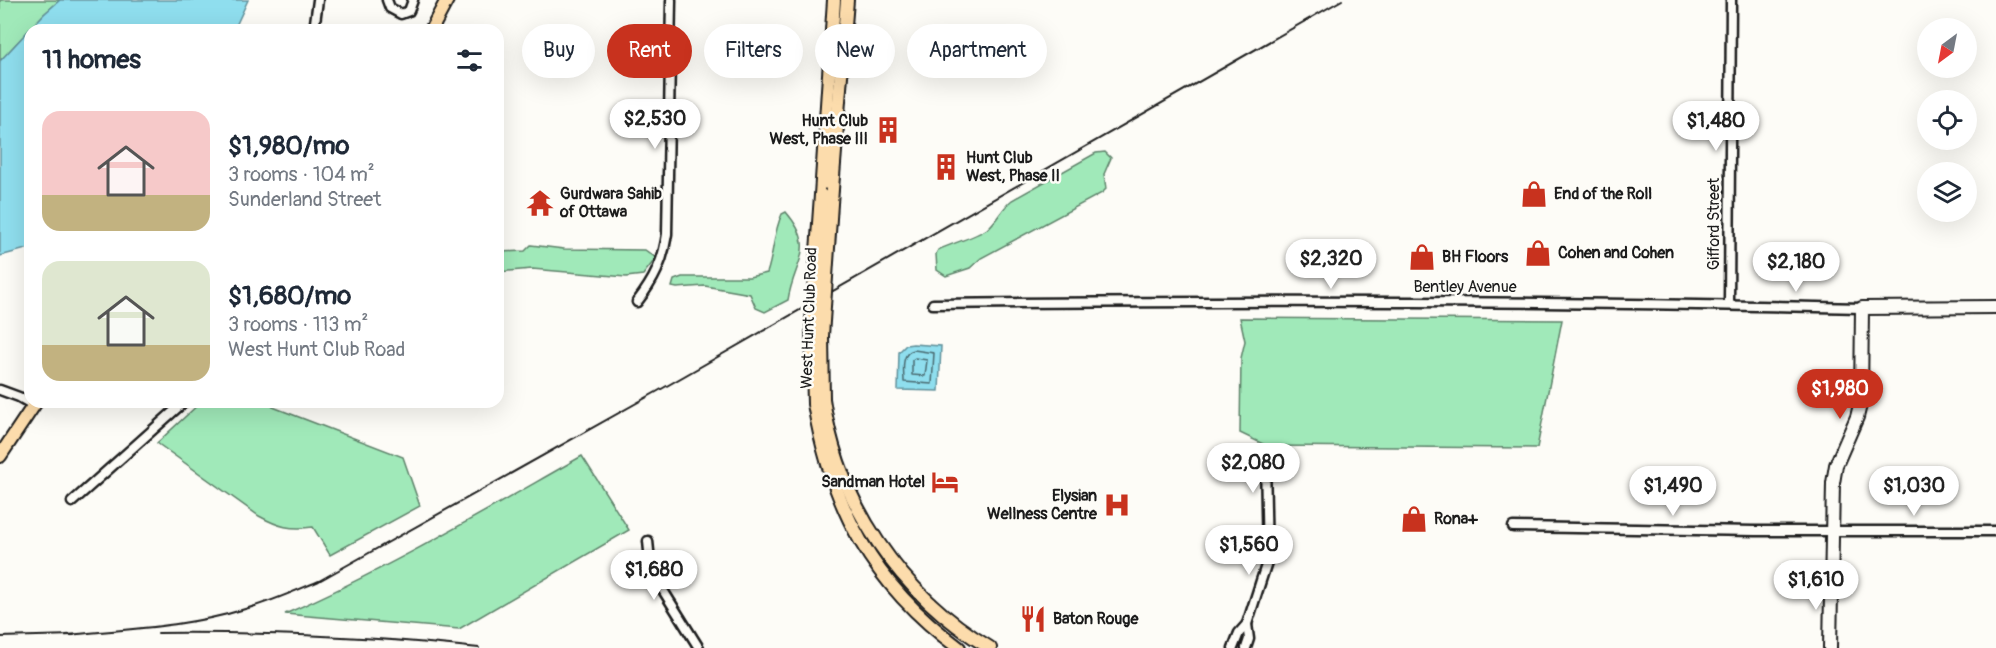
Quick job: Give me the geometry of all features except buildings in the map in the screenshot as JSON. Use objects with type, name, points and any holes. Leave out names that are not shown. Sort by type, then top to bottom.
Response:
[{"type":"main road","points":[[434,24],[447,0]]},
{"type":"main road","name":"West Hunt Club Road","points":[[826,192],[834,0]]},
{"type":"main road","name":"West Hunt Club Road","points":[[847,0],[812,322],[820,439],[841,504],[873,562],[900,595],[934,629],[959,648]]},
{"type":"main road","name":"West Hunt Club Road","points":[[818,402],[850,493],[870,532],[886,555],[912,586],[952,622],[990,648]]},
{"type":"main road","points":[[0,456],[31,408]]},
{"type":"street","points":[[315,24],[318,0]]},
{"type":"street","points":[[387,0],[390,8],[401,14],[408,10],[413,0]]},
{"type":"street","points":[[637,302],[659,268],[667,234],[671,0]]},
{"type":"street","name":"Gifford Street","points":[[1729,305],[1731,0]]},
{"type":"street","name":"Bentley Avenue","points":[[933,304],[1242,303],[1996,307]]},
{"type":"street","points":[[1830,648],[1833,483],[1836,465],[1857,417],[1861,401],[1862,308]]},
{"type":"street","points":[[0,390],[24,399]]},
{"type":"street","points":[[72,502],[177,408]]},
{"type":"street","points":[[1233,648],[1239,633],[1247,624],[1267,562],[1265,458]]},
{"type":"street","points":[[1513,527],[1755,531],[1996,531]]},
{"type":"street","points":[[648,541],[651,571],[699,648]]},
{"type":"street","points":[[1246,648],[1250,639],[1247,624]]},
{"type":"green space","points":[[0,0],[60,0],[35,24],[24,24],[24,35],[0,61]]},
{"type":"green space","points":[[1105,152],[1111,158],[1104,174],[1106,189],[1102,193],[981,258],[970,268],[946,276],[937,270],[938,250],[982,232],[991,226],[1012,200],[1096,153]]},
{"type":"green space","points":[[786,212],[796,225],[802,246],[788,300],[765,312],[756,308],[750,294],[705,286],[672,287],[674,280],[682,277],[749,277],[767,273],[779,221],[782,214]]},
{"type":"green space","points":[[531,245],[564,249],[645,250],[656,258],[643,275],[626,277],[532,269],[504,271],[504,252],[525,251]]},
{"type":"green space","points":[[1240,318],[1562,320],[1537,448],[1267,446],[1240,433],[1241,358],[1245,341]]},
{"type":"green space","points":[[195,408],[276,408],[403,457],[420,506],[330,555],[313,527],[285,527],[259,516],[157,443]]},
{"type":"green space","points":[[582,456],[629,530],[459,629],[285,614],[399,559]]},
{"type":"water","points":[[60,0],[248,0],[237,24],[35,24]]},
{"type":"water","points":[[24,35],[24,250],[0,256],[0,61]]},
{"type":"water","points":[[906,345],[941,346],[939,391],[898,390],[899,352]]},
{"type":"railway","points":[[66,635],[201,620],[264,603],[319,581],[658,391],[1342,0]]},
{"type":"railway","points":[[158,633],[319,636],[399,640],[479,648]]},
{"type":"railway","points":[[0,637],[74,635]]},
{"type":"place","name":"Hunt Club West, Phase III","points":[[888,130]]},
{"type":"place","name":"Hunt Club West, Phase II","points":[[946,167]]},
{"type":"place","name":"End of the Roll","points":[[1534,194]]},
{"type":"place","name":"Gurdwara Sahib of Ottawa","points":[[540,203]]},
{"type":"place","name":"Cohen and Cohen","points":[[1538,253]]},
{"type":"place","name":"BH Floors","points":[[1422,257]]},
{"type":"place","name":"Sandman Hotel","points":[[945,482]]},
{"type":"place","name":"Elysian Wellness Centre","points":[[1117,505]]},
{"type":"place","name":"Rona+","points":[[1414,519]]},
{"type":"place","name":"Baton Rouge","points":[[1033,619]]}]
